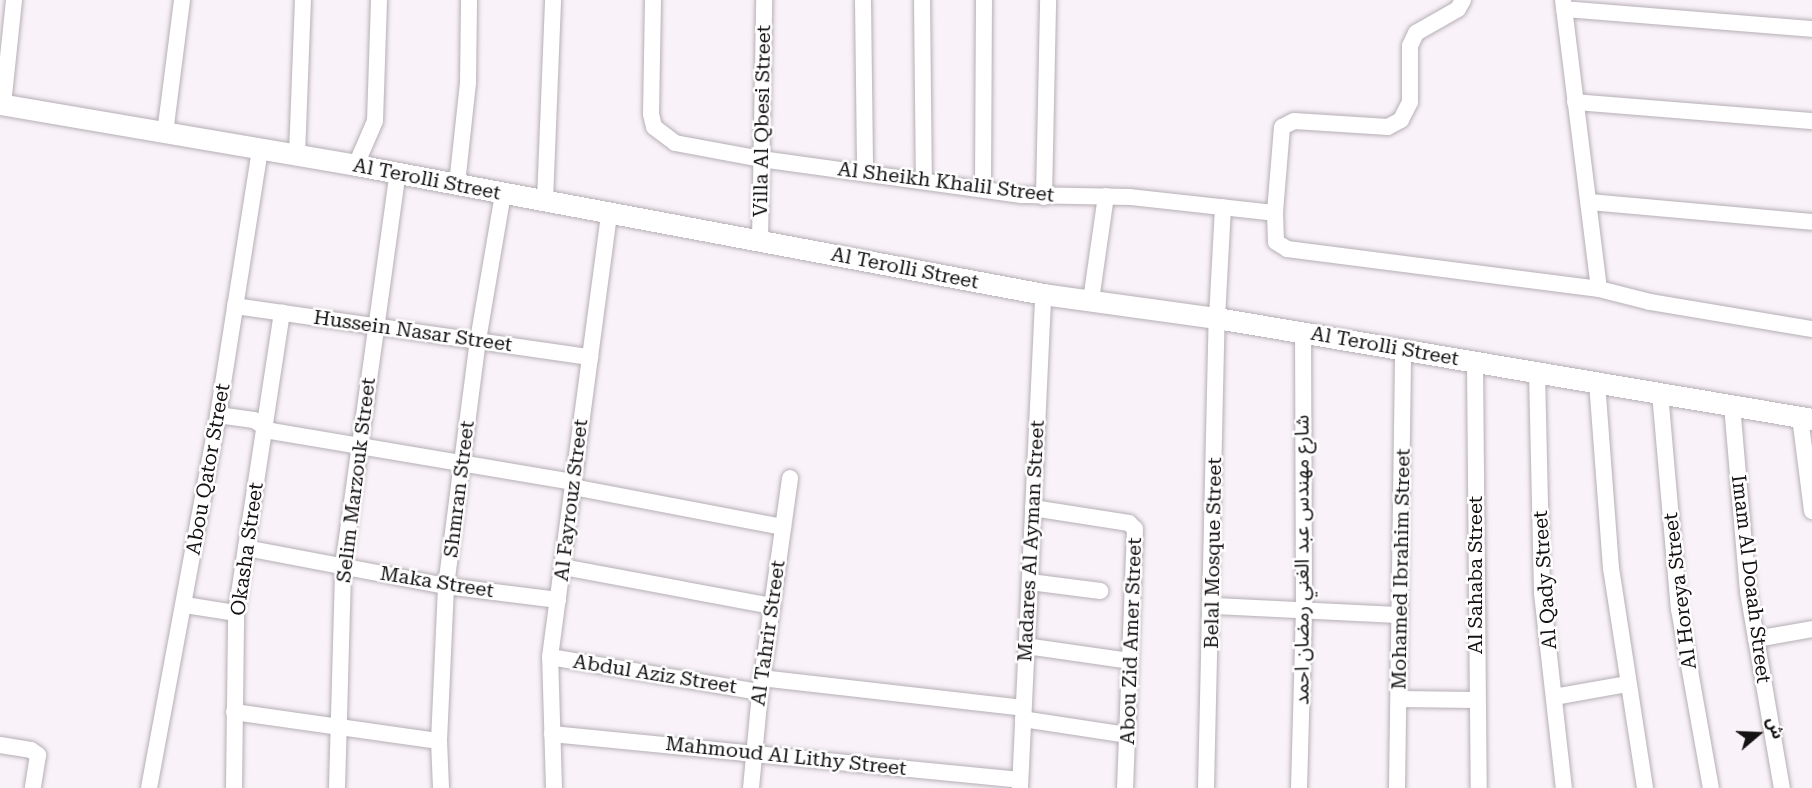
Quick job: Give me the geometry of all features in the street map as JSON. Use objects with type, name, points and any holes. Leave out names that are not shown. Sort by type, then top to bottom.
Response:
[{"type":"street","points":[[2,105],[14,0]]},
{"type":"street","points":[[165,132],[182,0]]},
{"type":"street","points":[[297,155],[303,0]]},
{"type":"street","points":[[356,165],[375,121],[379,0]]},
{"type":"street","points":[[457,184],[468,83],[469,0]]},
{"type":"street","points":[[545,201],[554,0]]},
{"type":"street","name":"Al Sheikh Khalil Street","points":[[653,0],[651,114],[654,127],[675,143],[761,159],[1044,197],[1106,196],[1275,213]]},
{"type":"street","name":"Villa Al Qbesi Street","points":[[760,241],[764,0]]},
{"type":"street","points":[[863,0],[865,172]]},
{"type":"street","points":[[922,0],[924,180]]},
{"type":"street","points":[[983,189],[984,0]]},
{"type":"street","points":[[1044,197],[1048,0]]},
{"type":"street","points":[[1463,0],[1458,9],[1416,33],[1410,46],[1410,102],[1401,120],[1388,127],[1294,121],[1282,127],[1275,213],[1276,242],[1287,249],[1599,289],[1650,302],[1812,328]]},
{"type":"street","points":[[1599,289],[1564,5],[1812,29]]},
{"type":"street","points":[[1575,102],[1812,121]]},
{"type":"street","name":"Al Terolli Street","points":[[2,105],[356,165],[1043,294],[1217,318],[1806,418]]},
{"type":"street","name":"Abou Qator Street","points":[[149,788],[185,605],[260,149]]},
{"type":"street","name":"Selim Marzouk Street","points":[[337,788],[336,727],[343,567],[358,444],[398,173]]},
{"type":"street","name":"Shmran Street","points":[[441,788],[439,741],[446,586],[478,340],[503,193]]},
{"type":"street","points":[[1091,300],[1106,196]]},
{"type":"street","points":[[1589,202],[1812,222]]},
{"type":"street","name":"Belal Mosque Street","points":[[1206,788],[1213,606],[1217,318],[1223,207]]},
{"type":"street","name":"Al Fayrouz Street","points":[[554,788],[550,657],[609,213]]},
{"type":"street","name":"Madares Al Ayman Street","points":[[1020,784],[1043,294]]},
{"type":"street","name":"Hussein Nasar Street","points":[[235,306],[376,324],[590,357]]},
{"type":"street","name":"Okasha Street","points":[[234,788],[236,613],[282,312]]},
{"type":"street","name":"شارع مهندس عبد الغني رمضان احمد","points":[[1299,788],[1304,610],[1303,332]]},
{"type":"street","name":"Mohamed Ibrahim Street","points":[[1397,788],[1403,349]]},
{"type":"street","name":"Al Sahaba Street","points":[[1475,362],[1476,699],[1479,788]]},
{"type":"street","name":"Al Qady Street","points":[[1537,372],[1542,593],[1564,788]]},
{"type":"street","points":[[1597,382],[1611,568],[1646,788]]},
{"type":"street","name":"Al Horeya Street","points":[[1660,393],[1679,609],[1711,788]]},
{"type":"street","name":"Imam Al Doaah Street","points":[[1732,405],[1743,546],[1756,639],[1782,788]]},
{"type":"street","points":[[218,415],[254,420],[265,428],[462,462],[783,527]]},
{"type":"street","points":[[1806,418],[1812,511]]},
{"type":"street","name":"Al Tahrir Street","points":[[751,788],[752,753],[790,478]]},
{"type":"street","name":"Abou Zid Amer Street","points":[[1033,508],[1129,523],[1136,529],[1125,788]]},
{"type":"street","name":"Maka Street","points":[[246,548],[446,586],[558,600]]},
{"type":"street","points":[[563,567],[771,606]]},
{"type":"street","points":[[1029,582],[1100,591]]},
{"type":"street","points":[[185,605],[236,613]]},
{"type":"street","points":[[1213,606],[1400,615]]},
{"type":"street","points":[[1756,639],[1812,629]]},
{"type":"street","points":[[1026,646],[1130,661]]},
{"type":"street","name":"Abdul Aziz Street","points":[[550,657],[761,685],[1023,714],[1128,735]]},
{"type":"street","points":[[1554,698],[1628,684]]},
{"type":"street","points":[[1400,699],[1476,699]]},
{"type":"street","points":[[234,712],[439,741]]},
{"type":"street","name":"Mahmoud Al Lithy Street","points":[[552,734],[752,753],[1020,784]]},
{"type":"street","points":[[0,745],[31,750],[38,755],[33,788]]}]
